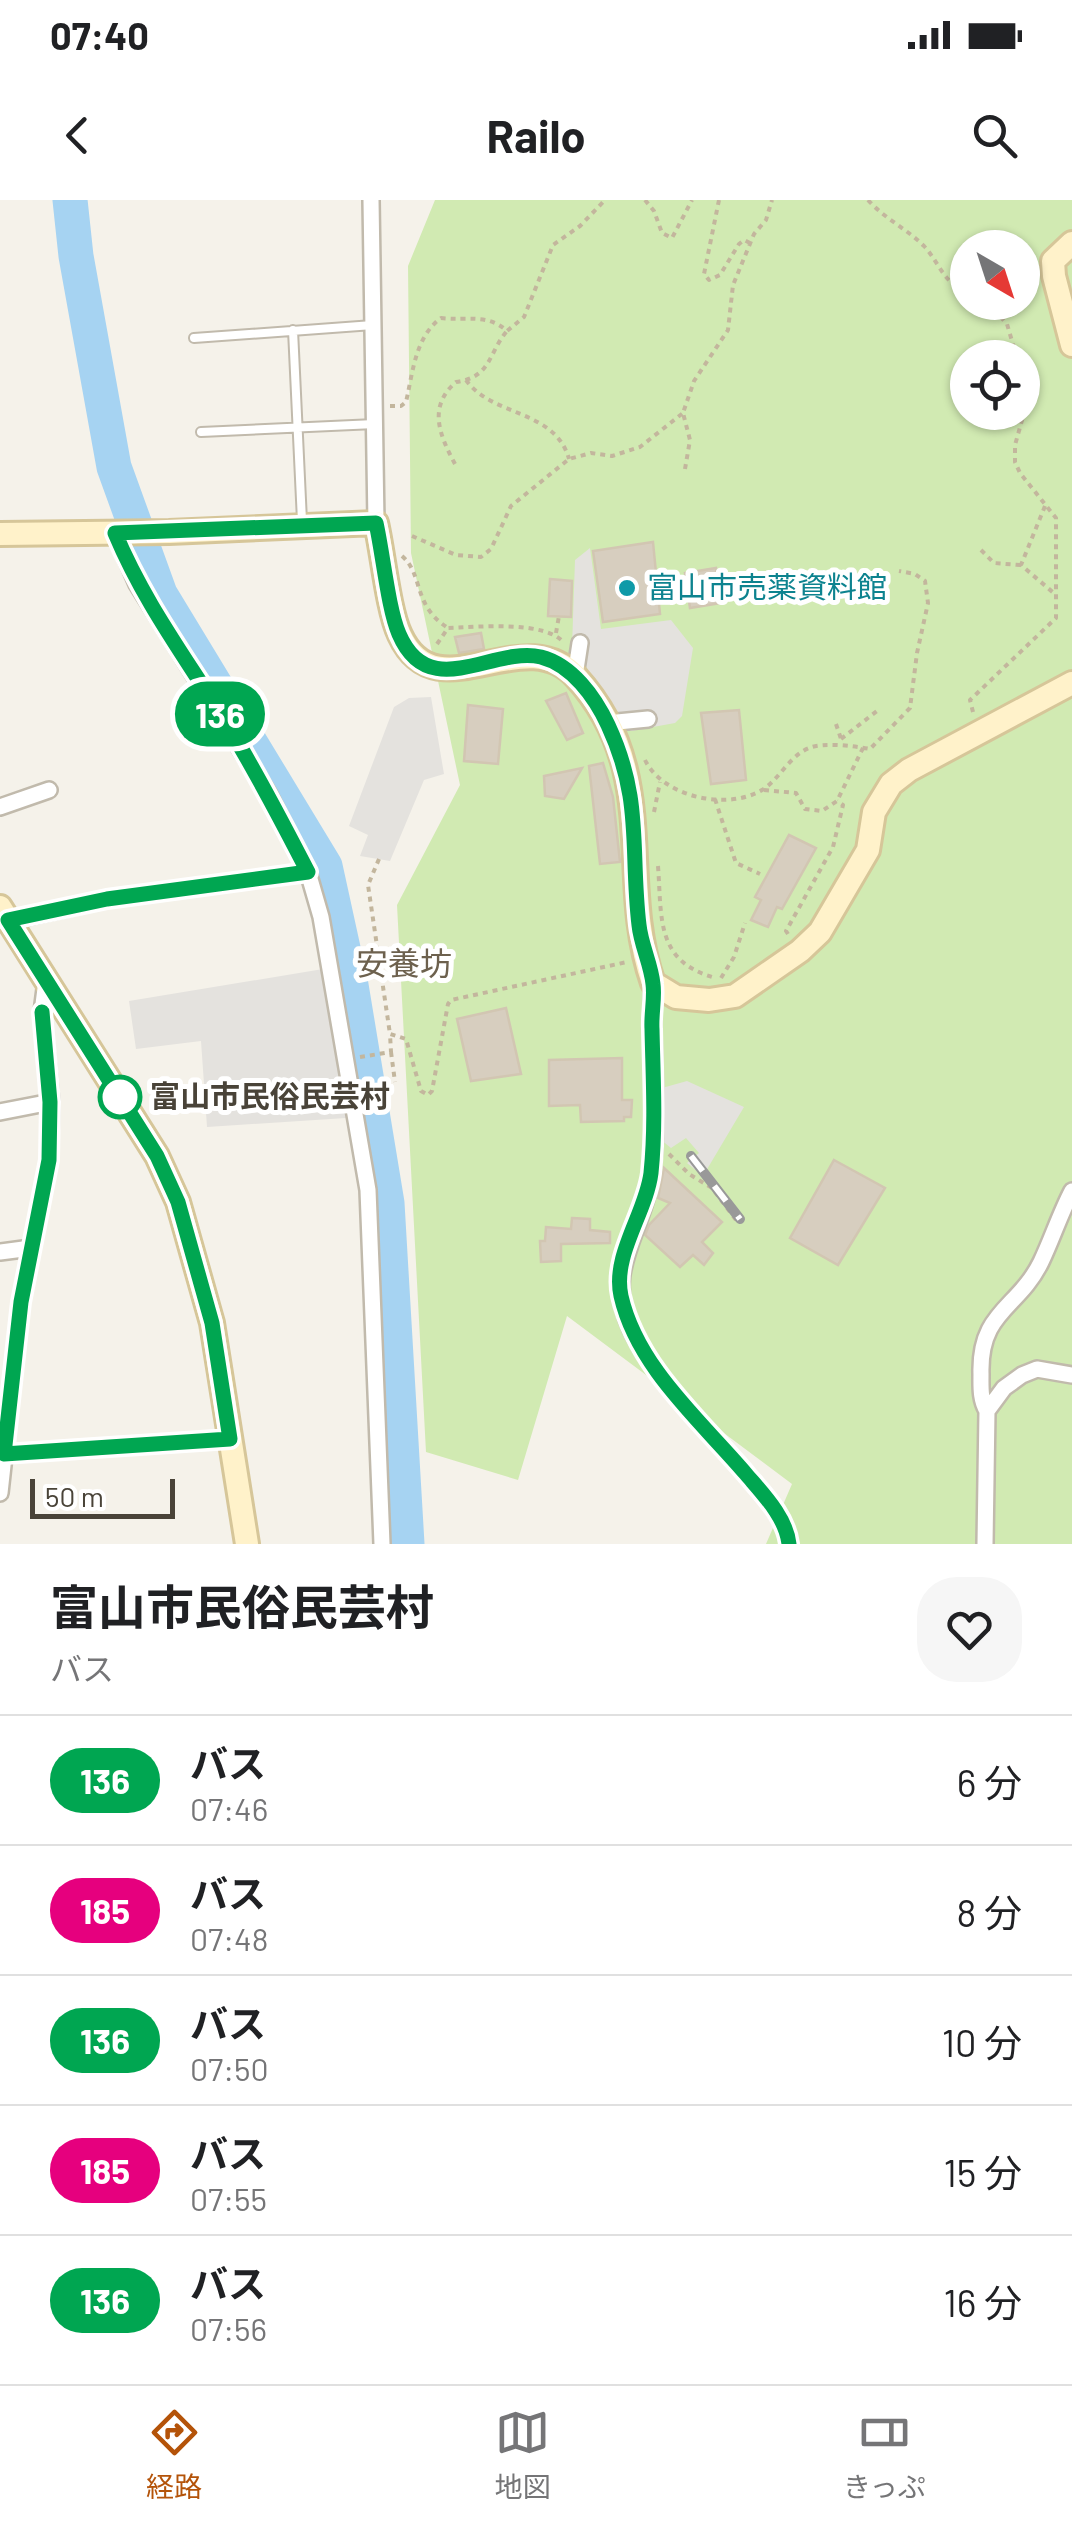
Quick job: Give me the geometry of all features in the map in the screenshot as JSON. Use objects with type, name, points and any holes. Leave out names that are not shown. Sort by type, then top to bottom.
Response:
[{"type":"street","points":[[371,200],[378,533],[398,633],[412,655],[424,665],[456,670],[520,656],[538,656],[559,663],[578,660],[607,723],[632,798],[638,923],[653,983],[660,1146],[622,1262],[620,1291],[630,1327],[646,1356],[771,1504],[789,1544]]},
{"type":"street","points":[[1072,243],[1053,260],[1072,345]]},
{"type":"street","points":[[0,534],[303,527],[378,533]]},
{"type":"street","points":[[115,533],[136,584],[268,793],[308,872],[322,917],[368,1190],[382,1544]]},
{"type":"street","points":[[653,983],[676,997],[715,989],[735,996],[800,951],[820,932],[868,850],[874,812],[891,784],[909,770],[1072,682]]},
{"type":"street","points":[[607,723],[648,719]]},
{"type":"street","points":[[0,807],[50,790]]},
{"type":"street","points":[[247,1544],[212,1323],[178,1202],[157,1156],[3,917],[308,872]]},
{"type":"street","points":[[0,1493],[21,1302],[49,1160],[50,1102],[42,1012],[46,980]]},
{"type":"street","points":[[0,1112],[50,1102]]},
{"type":"street","points":[[985,1544],[987,1411],[981,1401],[980,1356],[987,1328],[1036,1271],[1072,1191]]},
{"type":"street","points":[[0,1252],[32,1248]]},
{"type":"street","points":[[987,1411],[1004,1388],[1022,1375],[1037,1370],[1072,1375]]},
{"type":"street","points":[[4,1454],[230,1439]]},
{"type":"lane","points":[[194,338],[373,325]]},
{"type":"lane","points":[[292,330],[303,527]]},
{"type":"lane","points":[[202,432],[375,424]]},
{"type":"path","points":[[455,464],[440,435],[440,410],[450,387],[486,368],[508,331],[524,317],[552,245],[580,226],[606,200]]},
{"type":"path","points":[[646,200],[662,233],[672,238],[692,200]]},
{"type":"path","points":[[719,200],[704,274],[709,280],[720,274],[739,244],[744,240],[750,243]]},
{"type":"path","points":[[412,536],[456,555],[482,557],[491,550],[511,506],[569,458],[591,452],[612,456],[640,447],[683,413],[694,381],[728,330],[733,285],[772,200]]},
{"type":"path","points":[[868,200],[884,218],[920,242],[950,282]]},
{"type":"path","points":[[375,406],[402,406],[406,402],[425,333],[441,318],[470,322],[492,319],[508,331]]},
{"type":"path","points":[[466,380],[484,395],[537,420],[565,445],[569,458]]},
{"type":"path","points":[[683,413],[690,440],[685,469]]},
{"type":"path","points":[[973,712],[970,700],[1053,622],[1058,597],[1056,518],[1015,462],[1019,430]]},
{"type":"path","points":[[1021,566],[1045,506]]},
{"type":"path","points":[[378,533],[406,560],[425,606],[448,628],[544,630],[556,634],[578,660]]},
{"type":"path","points":[[981,550],[994,563],[1021,566],[1058,597]]},
{"type":"path","points":[[764,790],[809,748],[842,741],[870,748],[910,708],[928,603],[925,581],[899,571]]},
{"type":"path","points":[[556,634],[560,616]]},
{"type":"path","points":[[467,627],[468,635]]},
{"type":"path","points":[[424,665],[448,628]]},
{"type":"path","points":[[842,741],[878,710]]},
{"type":"path","points":[[836,724],[842,741]]},
{"type":"path","points":[[642,754],[660,782],[692,795],[715,799],[764,790],[796,793],[805,809],[816,812],[837,801],[863,747]]},
{"type":"path","points":[[655,828],[660,782]]},
{"type":"path","points":[[715,799],[736,862],[760,874]]},
{"type":"path","points":[[800,951],[786,931],[833,847],[843,806],[837,801]]},
{"type":"path","points":[[379,859],[368,886],[395,1082]]},
{"type":"path","points":[[658,863],[666,939],[691,971],[715,989],[734,957],[745,923]]},
{"type":"path","points":[[390,1034],[406,1039],[422,1091],[428,1096],[451,1000],[609,964],[645,960]]},
{"type":"path","points":[[345,1060],[391,1052]]},
{"type":"path","points":[[660,1146],[689,1174],[712,1188],[736,1220]]},
{"type":"green space","points":[[435,200],[1072,200],[1072,1544],[766,1544],[792,1484],[567,1316],[518,1480],[426,1452],[397,905],[460,785],[411,553],[408,266]]},
{"type":"shaded area","points":[[590,548],[601,629],[671,620],[693,648],[682,716],[675,723],[631,731],[572,647],[575,560]]},
{"type":"shaded area","points":[[431,697],[444,774],[424,780],[390,861],[360,856],[368,835],[349,826],[394,707],[409,698]]},
{"type":"shaded area","points":[[323,969],[346,1118],[207,1127],[201,1041],[136,1049],[129,1001]]},
{"type":"shaded area","points":[[687,1081],[744,1107],[703,1176],[687,1163],[699,1153],[686,1138],[671,1148],[660,1139],[662,1088]]},
{"type":"building","name":"富山市売薬資料館","points":[[653,542],[660,614],[603,622],[593,551]]},
{"type":"building","points":[[716,568],[721,603],[690,608],[685,573]]},
{"type":"building","points":[[550,579],[572,581],[571,617],[548,616]]},
{"type":"building","points":[[481,633],[484,649],[459,653],[455,637]]},
{"type":"building","points":[[566,693],[583,733],[567,740],[546,701]]},
{"type":"building","points":[[468,705],[503,709],[498,764],[464,761]]},
{"type":"building","points":[[739,710],[746,780],[711,784],[701,713]]},
{"type":"building","points":[[603,763],[613,797],[620,862],[600,864],[589,766]]},
{"type":"building","points":[[582,768],[564,799],[545,796],[544,776]]},
{"type":"building","points":[[789,835],[816,848],[768,927],[751,920],[761,900],[755,897]]},
{"type":"building","points":[[506,1008],[521,1074],[471,1081],[457,1019]]},
{"type":"building","points":[[622,1058],[622,1100],[632,1100],[631,1117],[624,1117],[624,1121],[581,1122],[580,1105],[549,1106],[549,1060]]},
{"type":"building","points":[[834,1160],[885,1188],[838,1265],[790,1238]]},
{"type":"building","points":[[664,1168],[722,1222],[702,1242],[713,1253],[704,1265],[693,1255],[680,1267],[645,1235],[649,1225],[670,1203],[658,1198]]},
{"type":"building","points":[[572,1218],[590,1219],[590,1230],[610,1232],[610,1243],[561,1244],[561,1261],[541,1262],[540,1241],[545,1241],[546,1227],[571,1229]]},
{"type":"waterway","points":[[70,200],[76,256],[114,467],[160,594],[325,866],[351,985],[387,1203],[407,1544]]},
{"type":"railway","points":[[691,1156],[740,1219]]},
{"type":"bus line","name":"136","points":[[42,1012],[50,1102],[49,1160],[21,1302],[4,1454],[230,1439],[212,1323],[178,1202],[157,1156],[8,920],[107,899],[308,872],[268,793],[136,584],[115,533],[376,523],[398,633],[412,655],[424,665],[456,670],[520,656],[538,656],[559,663],[575,676],[607,723],[622,760],[632,798],[638,923],[653,983],[654,1140],[649,1185],[622,1262],[620,1291],[630,1327],[646,1356],[771,1504],[789,1544]]},
{"type":"place","name":"富山市売薬資料館","points":[[627,588]]},
{"type":"place","name":"富山市民俗民芸村","points":[[120,1097]]},
{"type":"district","name":"安養坊","points":[[404,964]]}]
